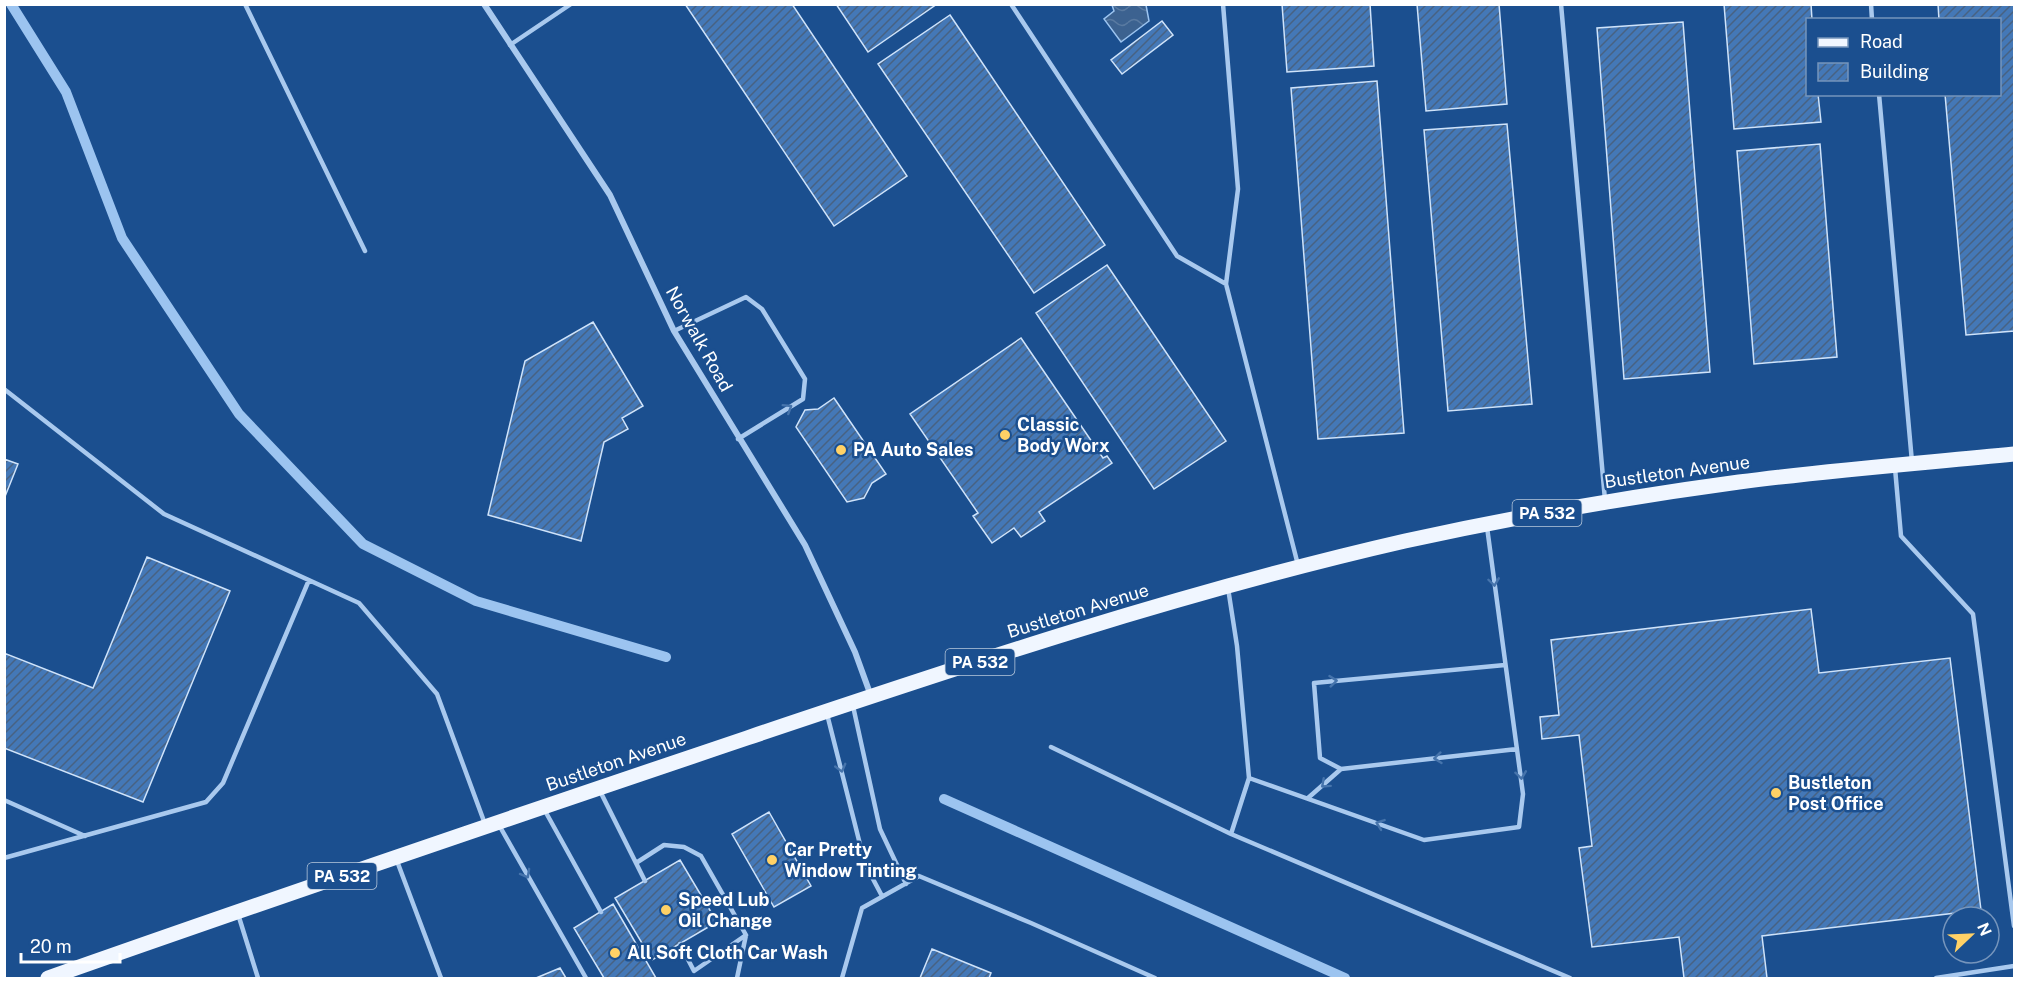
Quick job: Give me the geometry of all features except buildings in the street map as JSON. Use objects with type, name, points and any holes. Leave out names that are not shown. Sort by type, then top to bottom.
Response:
[{"type":"main road","name":"Bustleton Avenue","points":[[48,978],[237,911],[852,703],[1227,585],[1486,524],[1605,502],[1741,482],[2014,454]]},
{"type":"street","name":"Norwalk Road","points":[[484,4],[610,195],[674,331],[738,439],[805,545],[855,652],[871,697]]},
{"type":"lane","points":[[245,4],[365,252]]},
{"type":"lane","points":[[510,45],[571,4]]},
{"type":"lane","points":[[1011,4],[1177,256],[1226,284]]},
{"type":"lane","points":[[1223,4],[1238,189],[1226,284],[1299,568]]},
{"type":"lane","points":[[1561,4],[1605,502]]},
{"type":"lane","points":[[1879,96],[1912,464]]},
{"type":"lane","points":[[674,331],[746,297],[762,309],[805,379],[803,399],[738,439]]},
{"type":"lane","points":[[4,389],[164,514],[359,603],[437,694],[492,825],[586,978]]},
{"type":"lane","points":[[1895,465],[1901,536],[1973,614],[2014,926]]},
{"type":"lane","points":[[1249,778],[1424,840],[1519,827],[1523,794],[1486,524]]},
{"type":"lane","points":[[4,858],[206,802],[223,783],[309,580]]},
{"type":"lane","points":[[1227,585],[1237,646],[1249,778],[1231,834]]},
{"type":"lane","points":[[1505,665],[1314,683],[1320,758],[1341,769],[1517,749]]},
{"type":"lane","points":[[852,703],[880,829],[906,884]]},
{"type":"lane","points":[[826,712],[865,864],[882,896]]},
{"type":"lane","points":[[1051,747],[1231,834],[1570,978]]},
{"type":"lane","points":[[1308,798],[1341,769]]},
{"type":"lane","points":[[598,788],[645,881]]},
{"type":"lane","points":[[4,800],[85,836]]},
{"type":"lane","points":[[543,807],[601,912]]},
{"type":"lane","points":[[636,863],[664,845],[684,847],[701,856],[746,935],[737,978]]},
{"type":"lane","points":[[396,859],[441,978]]},
{"type":"lane","points":[[842,978],[862,908],[919,876],[1155,978]]},
{"type":"lane","points":[[237,911],[258,978]]},
{"type":"lane","points":[[680,944],[694,971],[746,935]]},
{"type":"lane","points":[[1936,978],[2014,966]]},
{"type":"water","points":[[1112,5],[1146,5],[1149,21],[1121,42],[1104,19],[1114,11]]},
{"type":"waterway","points":[[11,4],[66,92],[122,238],[239,414],[363,544],[476,601],[666,657]]},
{"type":"waterway","points":[[944,799],[1345,978]]},
{"type":"place","name":"Classic Body Worx","points":[[1005,435]]},
{"type":"place","name":"PA Auto Sales","points":[[841,450]]},
{"type":"place","name":"Bustleton Post Office","points":[[1776,793]]},
{"type":"place","name":"Car Pretty Window Tinting","points":[[772,860]]},
{"type":"place","name":"Speed Lub Oil Change","points":[[666,910]]},
{"type":"place","name":"All Soft Cloth Car Wash","points":[[615,953]]}]
